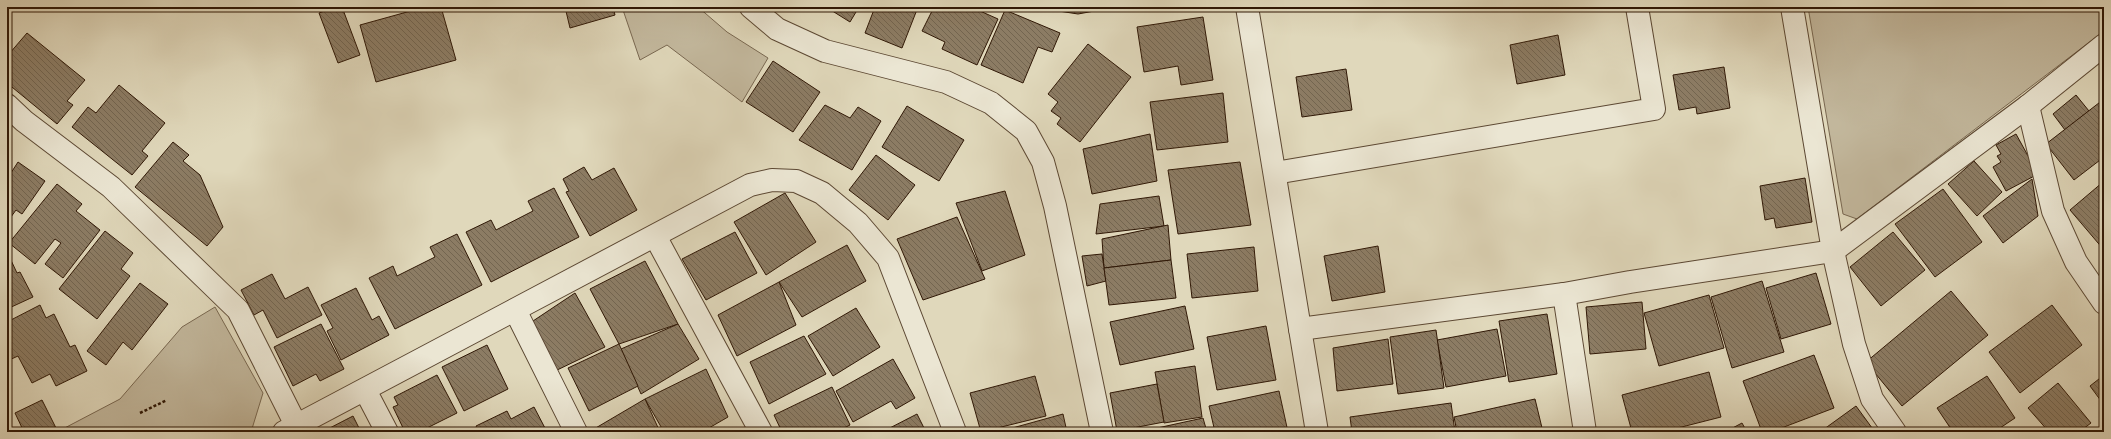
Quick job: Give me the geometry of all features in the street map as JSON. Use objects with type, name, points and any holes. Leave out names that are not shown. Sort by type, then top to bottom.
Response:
[{"type":"street","points":[[751,7],[777,29],[825,51],[946,82],[991,103],[1026,131],[1043,162],[1055,206],[1102,432]]},
{"type":"street","points":[[1247,7],[1317,432]]},
{"type":"street","points":[[1275,173],[1654,110],[1637,7]]},
{"type":"street","points":[[1792,7],[1833,251],[1854,344],[1872,399],[1895,432]]},
{"type":"street","points":[[1300,329],[1564,294],[1630,282],[1833,251],[2028,106],[2104,45]]},
{"type":"street","points":[[7,105],[24,121],[111,187],[238,310],[290,429],[750,185],[772,180],[796,181],[822,193],[858,223],[888,258],[955,432]]},
{"type":"street","points":[[2028,106],[2053,211],[2076,262],[2104,303]]},
{"type":"street","points":[[655,236],[761,432]]},
{"type":"street","points":[[1564,294],[1585,432]]},
{"type":"street","points":[[515,310],[576,432]]},
{"type":"street","points":[[365,390],[387,432]]},
{"type":"path","points":[[140,414],[167,400]]},
{"type":"shaded area","points":[[622,7],[698,7],[727,32],[768,58],[742,102],[667,45],[640,60]]},
{"type":"shaded area","points":[[1808,7],[2104,7],[2104,31],[1857,219],[1843,214]]},
{"type":"shaded area","points":[[215,307],[263,393],[251,432],[57,432],[120,399],[182,327]]},
{"type":"building","points":[[336,7],[342,7],[360,55],[338,63],[319,13]]},
{"type":"building","points":[[425,7],[441,7],[456,60],[376,82],[360,25]]},
{"type":"building","points":[[565,7],[613,7],[615,15],[570,28]]},
{"type":"building","points":[[826,7],[859,7],[850,22]]},
{"type":"building","points":[[875,7],[918,7],[902,48],[865,33]]},
{"type":"building","points":[[934,7],[971,7],[998,19],[977,65],[942,49],[945,42],[922,31]]},
{"type":"building","points":[[1033,7],[1116,7],[1078,14]]},
{"type":"building","points":[[1005,10],[1060,33],[1052,52],[1038,47],[1023,83],[981,65]]},
{"type":"building","points":[[1203,17],[1213,80],[1181,85],[1178,66],[1144,72],[1137,27]]},
{"type":"building","points":[[27,33],[85,80],[67,101],[73,105],[57,124],[7,83],[7,52],[9,54]]},
{"type":"building","points":[[1558,35],[1565,75],[1517,84],[1510,45]]},
{"type":"building","points":[[1088,44],[1131,77],[1080,142],[1057,124],[1061,118],[1051,111],[1058,102],[1048,94]]},
{"type":"building","points":[[773,61],[820,92],[793,132],[746,102]]},
{"type":"building","points":[[1724,67],[1730,108],[1697,114],[1696,107],[1679,110],[1673,75]]},
{"type":"building","points":[[1346,69],[1352,110],[1302,117],[1296,77]]},
{"type":"building","points":[[119,85],[165,123],[142,151],[148,156],[132,175],[72,127],[88,107],[96,113]]},
{"type":"building","points":[[1223,93],[1228,142],[1157,150],[1150,102]]},
{"type":"building","points":[[2076,95],[2089,111],[2065,130],[2053,114]]},
{"type":"building","points":[[2104,99],[2104,157],[2074,180],[2046,144]]},
{"type":"building","points":[[825,105],[850,118],[858,107],[881,121],[852,170],[799,140]]},
{"type":"building","points":[[907,106],[964,140],[939,181],[882,147]]},
{"type":"building","points":[[1150,134],[1157,181],[1092,194],[1083,149]]},
{"type":"building","points":[[2016,134],[2038,174],[2006,191],[1993,167],[2001,162],[1997,156],[2001,154],[1996,145]]},
{"type":"building","points":[[173,142],[189,155],[183,161],[200,175],[223,227],[207,246],[135,187]]},
{"type":"building","points":[[876,155],[915,185],[888,220],[849,190]]},
{"type":"building","points":[[1974,161],[2002,192],[1977,216],[1948,184]]},
{"type":"building","points":[[18,162],[45,181],[22,214],[16,210],[8,221],[7,175],[9,176]]},
{"type":"building","points":[[1240,162],[1251,225],[1178,234],[1168,170]]},
{"type":"building","points":[[584,167],[592,180],[614,168],[637,210],[590,236],[566,192],[569,191],[563,179]]},
{"type":"building","points":[[1805,178],[1812,222],[1776,228],[1774,218],[1765,220],[1760,186]]},
{"type":"building","points":[[2032,179],[2038,216],[2003,243],[1983,216]]},
{"type":"building","points":[[2103,182],[2104,183],[2104,250],[2070,210]]},
{"type":"building","points":[[57,184],[82,204],[76,211],[100,230],[63,278],[45,264],[61,243],[55,239],[35,264],[9,243]]},
{"type":"building","points":[[554,188],[579,237],[491,282],[466,232],[491,220],[496,230],[533,211],[528,201]]},
{"type":"building","points":[[1943,189],[1982,242],[1935,277],[1895,224]]},
{"type":"building","points":[[1005,191],[1025,255],[982,271],[956,203]]},
{"type":"building","points":[[785,193],[816,242],[766,275],[734,222]]},
{"type":"building","points":[[1159,196],[1164,226],[1096,234],[1100,204]]},
{"type":"building","points":[[957,217],[985,279],[923,300],[897,239]]},
{"type":"building","points":[[1168,225],[1171,260],[1104,268],[1102,239]]},
{"type":"building","points":[[105,231],[133,253],[121,269],[130,276],[97,319],[59,289]]},
{"type":"building","points":[[735,232],[757,273],[706,300],[682,259]]},
{"type":"building","points":[[1893,232],[1925,270],[1881,306],[1850,267]]},
{"type":"building","points":[[457,234],[482,285],[395,329],[369,278],[393,266],[397,276],[435,257],[430,247]]},
{"type":"building","points":[[847,245],[866,281],[802,317],[779,282]]},
{"type":"building","points":[[1378,246],[1385,292],[1332,301],[1324,256]]},
{"type":"building","points":[[1254,247],[1258,291],[1192,298],[1187,254]]},
{"type":"building","points":[[1102,254],[1106,281],[1087,286],[1082,256]]},
{"type":"building","points":[[9,256],[17,273],[20,272],[33,297],[7,309],[7,257]]},
{"type":"building","points":[[1171,260],[1176,298],[1109,305],[1104,268]]},
{"type":"building","points":[[645,261],[678,324],[619,344],[590,289]]},
{"type":"building","points":[[1816,273],[1831,324],[1781,339],[1766,288]]},
{"type":"building","points":[[272,274],[285,299],[308,287],[322,315],[277,338],[263,310],[254,315],[241,290]]},
{"type":"building","points":[[1762,281],[1784,352],[1732,368],[1711,297]]},
{"type":"building","points":[[779,282],[796,325],[737,356],[718,315]]},
{"type":"building","points":[[140,283],[168,304],[132,350],[123,342],[106,365],[87,351]]},
{"type":"building","points":[[356,288],[372,320],[379,316],[389,335],[341,360],[327,331],[333,328],[321,305]]},
{"type":"building","points":[[1951,291],[1988,335],[1902,406],[1866,362]]},
{"type":"building","points":[[575,293],[605,347],[555,371],[533,321]]},
{"type":"building","points":[[1709,295],[1724,348],[1659,366],[1644,313]]},
{"type":"building","points":[[1642,302],[1646,349],[1590,354],[1586,307]]},
{"type":"building","points":[[40,305],[46,318],[54,314],[70,347],[75,345],[87,371],[56,386],[50,374],[32,383],[18,356],[7,361],[7,322]]},
{"type":"building","points":[[2052,305],[2082,345],[2020,393],[1989,352]]},
{"type":"building","points":[[1185,306],[1194,349],[1120,365],[1110,322]]},
{"type":"building","points":[[856,308],[880,347],[833,376],[808,336]]},
{"type":"building","points":[[1547,314],[1557,374],[1509,382],[1499,321]]},
{"type":"building","points":[[321,324],[344,369],[320,381],[316,374],[293,386],[274,347]]},
{"type":"building","points":[[678,324],[699,359],[641,394],[621,349]]},
{"type":"building","points":[[1266,326],[1276,380],[1217,390],[1207,337]]},
{"type":"building","points":[[1497,329],[1506,376],[1446,387],[1437,340]]},
{"type":"building","points":[[1436,330],[1444,388],[1398,394],[1390,337]]},
{"type":"building","points":[[804,336],[826,374],[769,404],[750,362]]},
{"type":"building","points":[[1388,339],[1393,384],[1337,391],[1333,348]]},
{"type":"building","points":[[619,344],[638,386],[589,411],[568,368]]},
{"type":"building","points":[[487,345],[508,389],[464,411],[442,367]]},
{"type":"building","points":[[1814,355],[1834,408],[1771,432],[1762,432],[1743,381]]},
{"type":"building","points":[[893,359],[915,398],[896,409],[891,401],[853,422],[836,391]]},
{"type":"building","points":[[1195,366],[1202,417],[1164,423],[1155,372]]},
{"type":"building","points":[[706,369],[728,417],[702,432],[664,432],[645,399]]},
{"type":"building","points":[[1709,372],[1721,417],[1662,432],[1632,432],[1622,395]]},
{"type":"building","points":[[437,375],[457,413],[419,432],[405,432],[393,407],[398,405],[394,397]]},
{"type":"building","points":[[2104,375],[2104,405],[2090,386]]},
{"type":"building","points":[[1035,376],[1046,416],[981,432],[970,393]]},
{"type":"building","points":[[1987,376],[2015,418],[1994,432],[1953,432],[1937,408]]},
{"type":"building","points":[[2058,383],[2091,423],[2079,432],[2049,432],[2028,408]]},
{"type":"building","points":[[1157,384],[1164,422],[1117,431],[1110,393]]},
{"type":"building","points":[[832,387],[850,425],[836,432],[782,432],[774,415]]},
{"type":"building","points":[[1279,391],[1288,432],[1215,432],[1209,406]]},
{"type":"building","points":[[645,399],[660,432],[596,432],[594,429]]},
{"type":"building","points":[[1535,399],[1543,432],[1457,432],[1454,417]]},
{"type":"building","points":[[42,400],[57,430],[53,432],[24,432],[15,413]]},
{"type":"building","points":[[1451,403],[1455,432],[1352,432],[1350,417]]},
{"type":"building","points":[[1856,406],[1875,432],[1820,432]]},
{"type":"building","points":[[534,407],[546,430],[541,432],[479,432],[476,426],[507,411],[511,419]]},
{"type":"building","points":[[917,414],[926,432],[882,432]]},
{"type":"building","points":[[1063,414],[1067,432],[998,432]]},
{"type":"building","points":[[353,416],[361,432],[322,432]]},
{"type":"building","points":[[1203,418],[1207,432],[1139,432]]},
{"type":"building","points":[[1742,423],[1747,432],[1725,432]]}]
